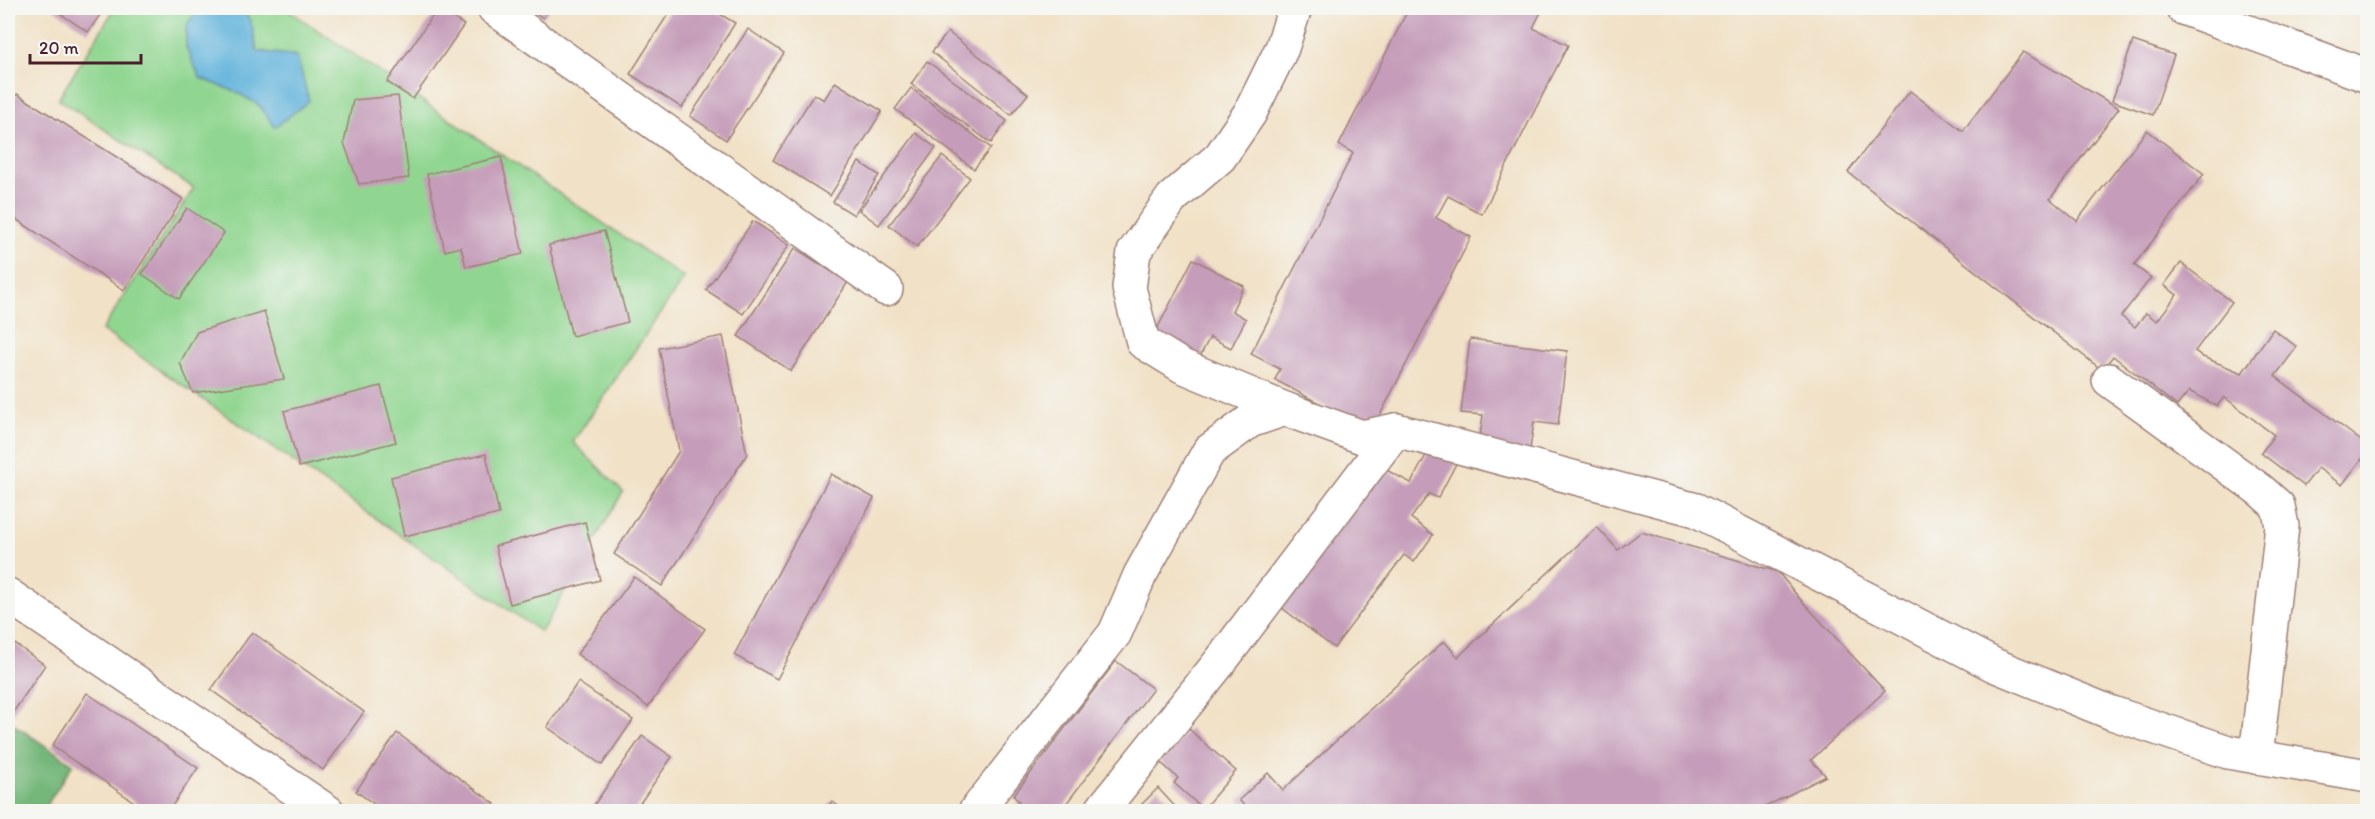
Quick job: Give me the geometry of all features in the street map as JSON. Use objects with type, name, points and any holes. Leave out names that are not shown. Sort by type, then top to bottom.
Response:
[{"type":"street","points":[[494,8],[886,289]]},
{"type":"street","points":[[1295,8],[1282,48],[1250,113],[1220,157],[1172,198],[1134,252],[1129,288],[1143,342],[1182,366],[1285,409],[1362,437],[1396,430],[1696,510],[1994,665],[2112,713],[2228,752],[2367,776]]},
{"type":"street","points":[[2183,8],[2367,76]]},
{"type":"street","points":[[2109,380],[2260,490],[2278,506],[2282,526],[2256,757]]},
{"type":"street","points":[[975,812],[1115,633],[1140,575],[1209,451],[1250,421],[1285,409]]},
{"type":"street","points":[[1103,808],[1223,658],[1396,430]]},
{"type":"street","points":[[8,595],[328,812]]},
{"type":"green space","points":[[115,8],[285,8],[684,278],[573,442],[623,492],[541,632],[102,330],[194,188],[58,99]]},
{"type":"green space","points":[[8,721],[73,764],[43,811],[8,811]]},
{"type":"water","points":[[222,6],[237,8],[250,20],[257,51],[297,56],[309,101],[275,127],[259,105],[238,93],[200,78],[186,47],[186,26],[198,9]]},
{"type":"building","points":[[52,8],[105,8],[88,32]]},
{"type":"building","points":[[438,8],[464,25],[413,99],[387,82]]},
{"type":"building","points":[[528,8],[550,8],[543,18]]},
{"type":"building","points":[[672,8],[710,8],[735,23],[682,108],[630,74]]},
{"type":"building","points":[[1409,8],[1536,8],[1542,10],[1533,28],[1568,45],[1482,214],[1448,196],[1436,218],[1471,237],[1372,431],[1275,380],[1280,369],[1251,354],[1353,153],[1339,145]]},
{"type":"building","points":[[748,29],[784,53],[726,140],[690,116]]},
{"type":"building","points":[[948,32],[1028,94],[1011,115],[932,52]]},
{"type":"building","points":[[2133,41],[2174,55],[2153,115],[2112,101]]},
{"type":"building","points":[[2023,52],[2119,108],[2050,199],[2077,221],[2147,130],[2204,174],[2134,265],[2151,278],[2121,316],[2135,327],[2146,313],[2157,321],[2177,295],[2164,285],[2181,263],[2232,302],[2195,351],[2203,357],[2242,373],[2273,329],[2297,347],[2275,376],[2368,446],[2368,451],[2342,485],[2318,468],[2304,486],[2261,453],[2274,435],[2224,397],[2217,406],[2189,391],[2177,406],[2113,356],[2102,370],[1848,172],[1910,91],[1963,131]]},
{"type":"building","points":[[927,61],[1007,121],[991,143],[911,84]]},
{"type":"building","points":[[835,82],[882,111],[830,196],[773,160],[814,94],[824,100]]},
{"type":"building","points":[[911,88],[991,148],[974,169],[895,109]]},
{"type":"building","points":[[17,94],[183,199],[124,290],[8,214],[8,110]]},
{"type":"building","points":[[398,96],[409,178],[359,184],[344,143],[353,100]]},
{"type":"building","points":[[916,133],[936,148],[879,225],[859,210]]},
{"type":"building","points":[[942,156],[970,178],[917,247],[889,225]]},
{"type":"building","points":[[501,157],[523,254],[466,267],[461,247],[445,251],[427,174]]},
{"type":"building","points":[[859,162],[879,175],[854,215],[833,202]]},
{"type":"building","points":[[187,208],[224,233],[179,299],[142,274]]},
{"type":"building","points":[[753,221],[789,245],[743,314],[706,290]]},
{"type":"building","points":[[604,231],[628,322],[572,336],[549,245]]},
{"type":"building","points":[[795,248],[848,282],[791,371],[738,336]]},
{"type":"building","points":[[1193,259],[1244,286],[1232,311],[1246,319],[1231,348],[1210,337],[1197,362],[1152,339]]},
{"type":"building","points":[[264,311],[284,379],[193,393],[180,363],[197,332]]},
{"type":"building","points":[[723,336],[747,454],[662,586],[614,554],[679,451],[659,348]]},
{"type":"building","points":[[1470,339],[1567,351],[1558,425],[1534,422],[1529,456],[1478,450],[1483,415],[1461,413]]},
{"type":"building","points":[[381,386],[396,442],[299,467],[284,411]]},
{"type":"building","points":[[1432,444],[1459,458],[1438,498],[1429,494],[1411,518],[1433,535],[1414,562],[1404,555],[1334,648],[1277,604],[1377,465],[1411,483]]},
{"type":"building","points":[[486,454],[499,514],[404,536],[391,477]]},
{"type":"building","points":[[831,474],[874,498],[777,679],[734,655]]},
{"type":"building","points":[[585,522],[600,580],[510,604],[495,546]]},
{"type":"building","points":[[1597,527],[1618,550],[1641,532],[1778,572],[1885,691],[1811,760],[1826,776],[1755,812],[1250,812],[1239,800],[1268,773],[1283,790],[1444,641],[1458,657]]},
{"type":"building","points":[[634,577],[705,629],[648,707],[577,654]]},
{"type":"building","points":[[252,632],[364,712],[323,770],[211,690]]},
{"type":"building","points":[[8,639],[45,665],[8,720]]},
{"type":"building","points":[[1116,661],[1153,689],[1060,812],[1012,812],[1019,801],[1013,796]]},
{"type":"building","points":[[578,682],[633,720],[602,765],[547,727]]},
{"type":"building","points":[[87,693],[198,768],[168,812],[149,812],[52,746]]},
{"type":"building","points":[[1189,729],[1236,771],[1203,809],[1174,783],[1178,778],[1160,762]]},
{"type":"building","points":[[397,733],[495,804],[489,812],[385,812],[356,791]]},
{"type":"building","points":[[642,736],[672,757],[634,812],[589,812]]},
{"type":"building","points":[[1158,788],[1180,812],[1134,812]]},
{"type":"building","points":[[832,801],[845,812],[824,812]]}]
